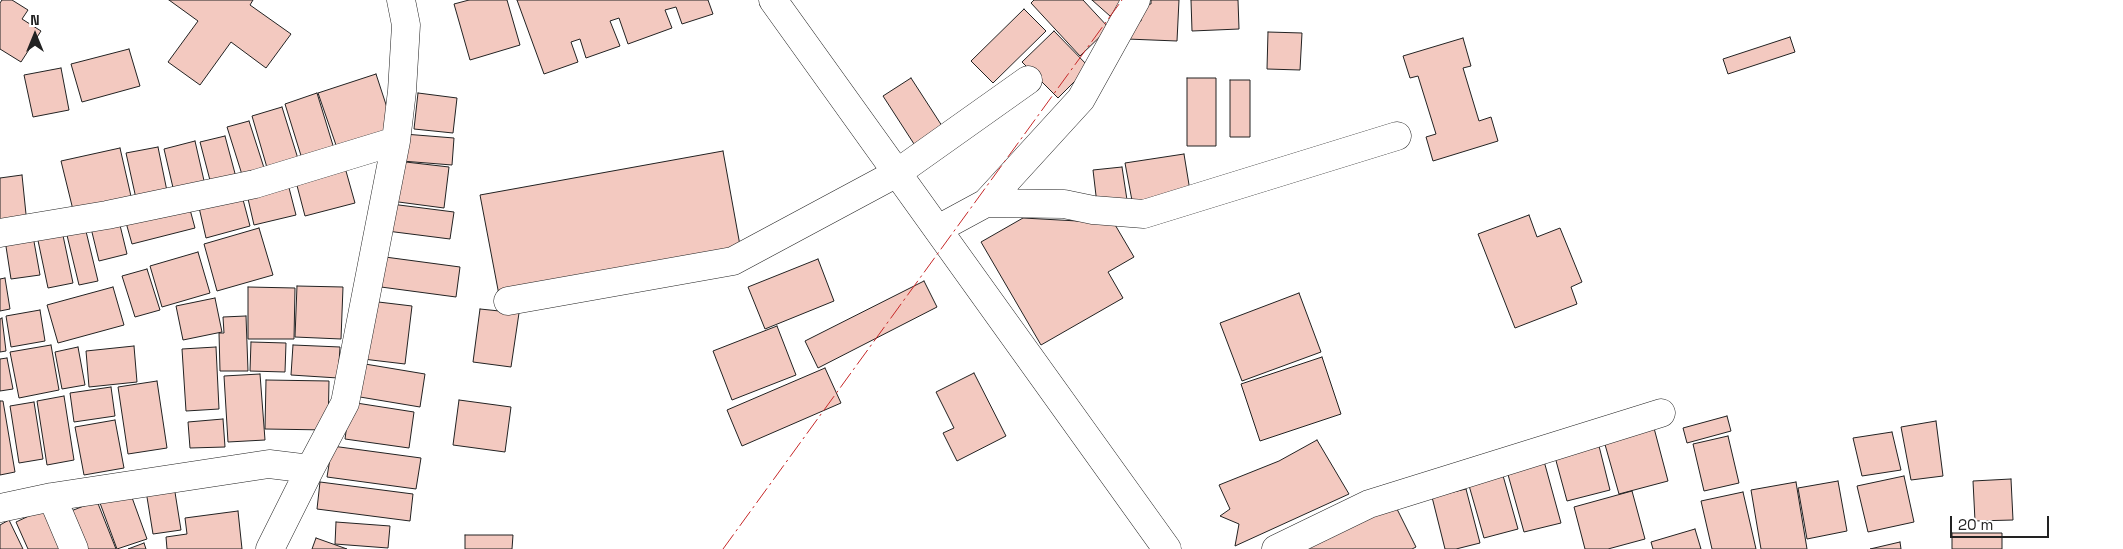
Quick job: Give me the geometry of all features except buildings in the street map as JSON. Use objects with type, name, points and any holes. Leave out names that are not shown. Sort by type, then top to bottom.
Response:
[{"type":"street","points":[[270,549],[345,403],[396,142],[402,91],[406,25],[401,0]]},
{"type":"street","points":[[774,0],[1167,549]]},
{"type":"street","points":[[938,229],[986,203],[1081,99],[1136,0]]},
{"type":"street","points":[[508,301],[733,260],[897,173],[1028,80]]},
{"type":"street","points":[[986,203],[1064,204],[1093,210],[1144,214],[1397,136]]},
{"type":"street","points":[[0,233],[107,215],[255,184],[396,142]]},
{"type":"street","points":[[1276,549],[1368,504],[1661,413]]},
{"type":"street","points":[[0,508],[269,464],[310,468]]},
{"type":"street","points":[[52,498],[74,549]]},
{"type":"power","points":[[723,549],[1122,0]]}]
